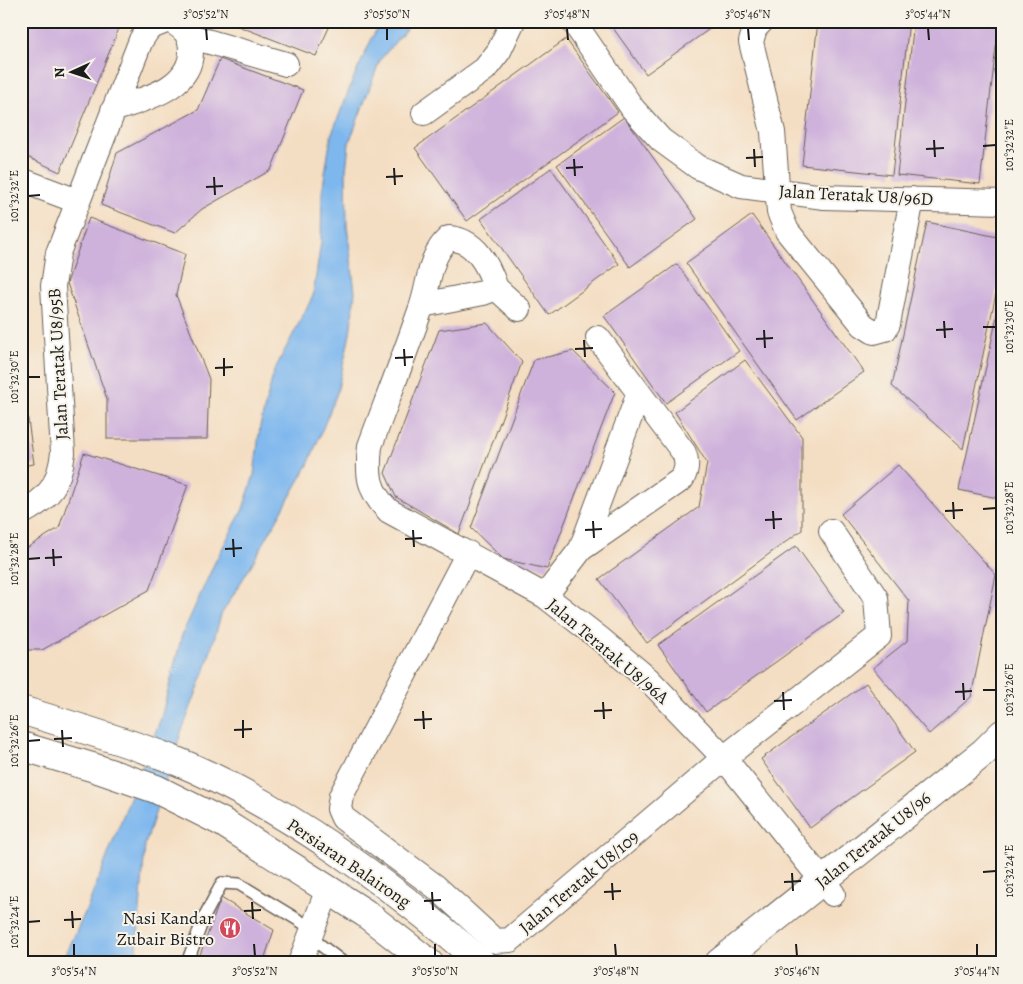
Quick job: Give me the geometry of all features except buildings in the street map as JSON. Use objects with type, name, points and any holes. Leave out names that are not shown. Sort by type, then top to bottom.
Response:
[{"type":"street","name":"Jalan Teratak U8/95B","points":[[21,513],[40,503],[52,489],[61,467],[63,453],[53,286],[58,253],[141,40],[149,28],[168,21],[181,27],[189,36],[286,64]]},
{"type":"street","points":[[424,113],[485,70],[499,51],[513,21]]},
{"type":"street","name":"Jalan Teratak U8/96D","points":[[573,21],[633,109],[661,140],[698,167],[741,186],[778,193],[824,197],[1002,202]]},
{"type":"street","points":[[762,21],[756,28],[751,42],[773,132],[779,212],[787,231],[863,325],[874,332],[885,329],[888,324],[912,199]]},
{"type":"street","points":[[113,110],[161,92],[185,74],[191,56],[189,36]]},
{"type":"street","points":[[21,180],[78,201]]},
{"type":"street","name":"Jalan Teratak U8/96A","points":[[519,310],[496,288],[480,255],[462,240],[449,238],[436,252],[428,274],[422,305],[370,446],[368,468],[372,489],[380,502],[390,511],[545,596],[649,680],[724,758],[828,888]]},
{"type":"street","points":[[422,305],[483,293],[496,288]]},
{"type":"street","points":[[581,549],[682,479],[687,465],[684,453],[598,338]]},
{"type":"street","points":[[545,596],[581,549],[639,393]]},
{"type":"street","name":"Jalan Teratak U8/109","points":[[468,553],[341,796],[339,809],[343,818],[436,887],[494,941],[501,941],[510,940],[724,758],[879,636],[876,598],[831,531]]},
{"type":"street","name":"Persiaran Balairong","points":[[21,710],[110,737],[170,759],[235,790],[298,826],[391,890],[440,927],[482,963]]},
{"type":"street","name":"Jalan Teratak U8/96","points":[[746,963],[1002,734]]},
{"type":"street","points":[[21,746],[156,789],[222,822],[365,913],[429,963]]},
{"type":"street","name":"Jalan Teratak U8/96","points":[[719,963],[828,888],[1002,761]]},
{"type":"street","points":[[300,963],[328,889]]},
{"type":"lane","points":[[187,963],[204,917],[222,883],[239,884],[311,933],[344,963]]},
{"type":"water","points":[[380,21],[413,21],[380,60],[349,143],[346,171],[347,226],[355,292],[350,334],[337,393],[308,465],[221,615],[205,670],[181,733],[145,845],[136,963],[62,963],[88,906],[161,718],[182,635],[215,562],[243,509],[254,475],[260,426],[274,371],[313,296],[321,242],[322,192],[331,136],[354,77]]},
{"type":"place","name":"Nasi Kandar Zubair Bistro","points":[[230,928]]}]
